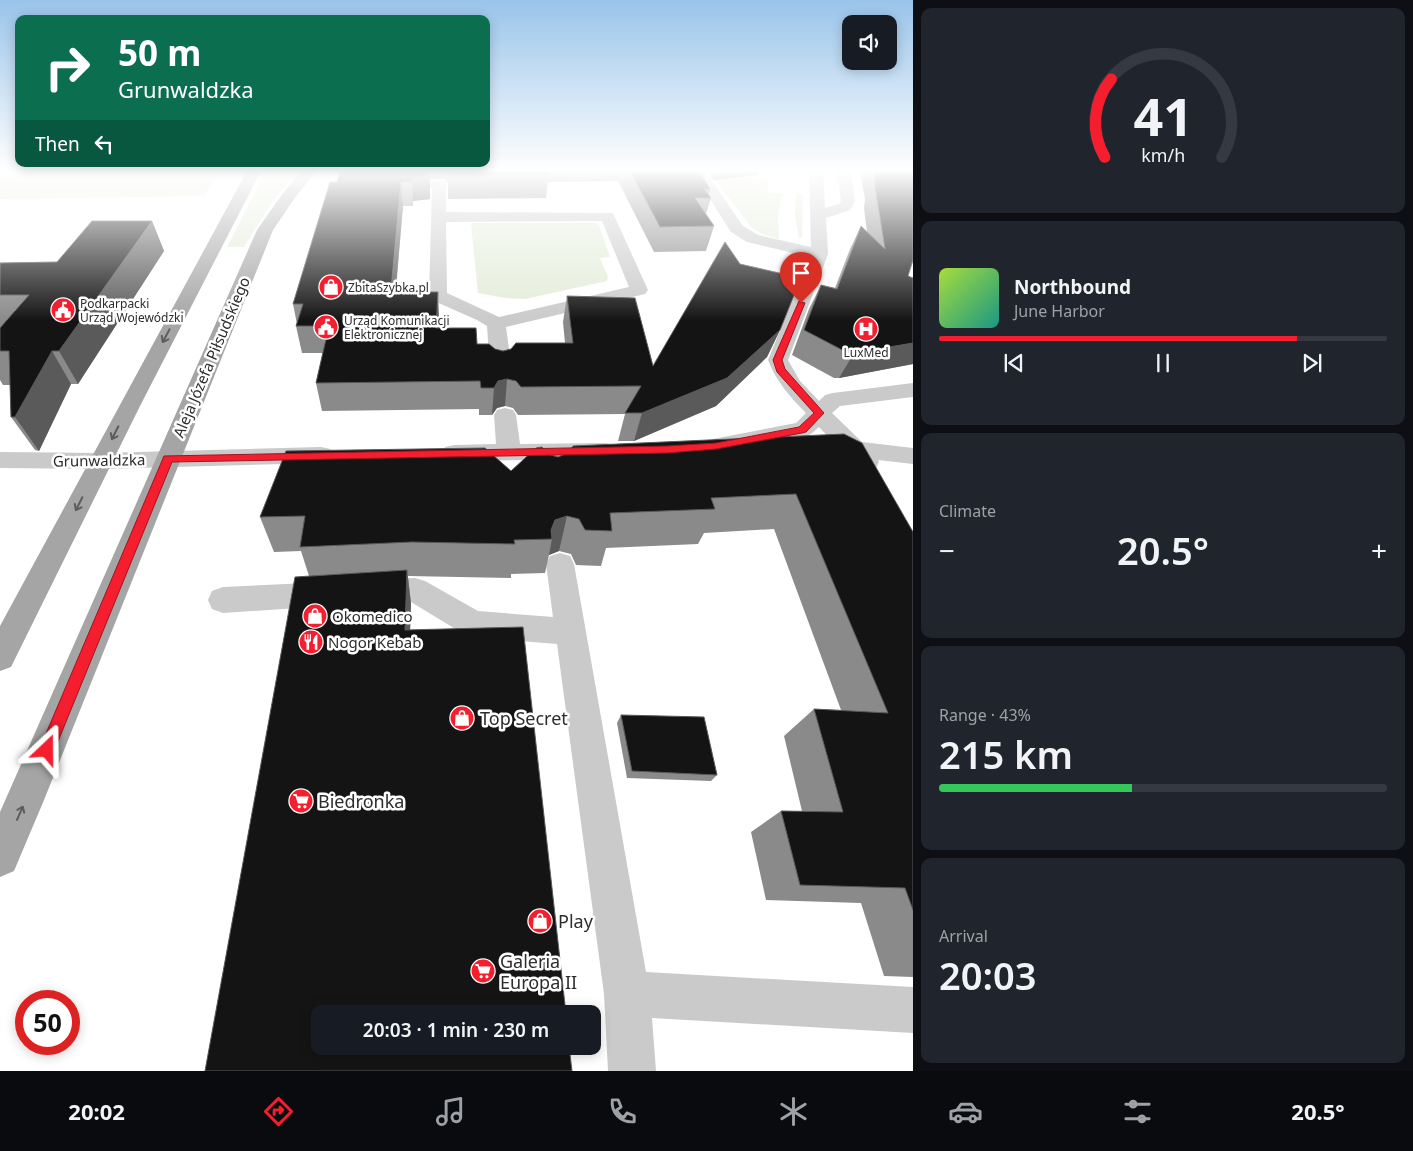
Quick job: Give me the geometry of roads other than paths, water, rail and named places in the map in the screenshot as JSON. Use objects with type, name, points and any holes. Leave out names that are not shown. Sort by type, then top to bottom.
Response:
[{"type":"main road","points":[[0,657],[228,221]]},
{"type":"main road","name":"Aleja Józefa Piłsudskiego","points":[[0,858],[265,230],[271,221]]},
{"type":"street","points":[[439,221],[438,296],[496,324],[639,290],[610,221]]},
{"type":"street","points":[[732,221],[737,229],[753,239],[820,254]]},
{"type":"street","points":[[817,221],[820,254],[778,360],[780,370],[857,449],[880,482]]},
{"type":"street","points":[[496,324],[501,371]]},
{"type":"street","points":[[696,448],[716,446],[802,429],[833,400],[913,390]]},
{"type":"street","points":[[505,415],[509,452]]},
{"type":"street","points":[[857,449],[913,456]]},
{"type":"street","points":[[432,453],[509,452],[548,463],[627,450]]},
{"type":"street","name":"Grunwaldzka","points":[[0,460],[101,461],[346,454]]},
{"type":"street","points":[[560,564],[627,994],[632,1071]]},
{"type":"street","points":[[224,600],[415,590],[472,624],[571,632]]},
{"type":"street","points":[[627,994],[913,1010]]},
{"type":"place","name":"ZbitaSzybka.pl","points":[[331,287]]},
{"type":"place","name":"Podkarpacki Urząd Wojewódzki","points":[[63,310]]},
{"type":"place","name":"Urząd Komunikacji Elektronicznej","points":[[326,327]]},
{"type":"place","name":"LuxMed","points":[[866,329]]},
{"type":"place","name":"Okomedico","points":[[315,616]]},
{"type":"place","name":"Nogor Kebab","points":[[311,642]]},
{"type":"place","name":"Top Secret","points":[[462,718]]},
{"type":"place","name":"Biedronka","points":[[301,801]]},
{"type":"place","name":"Play","points":[[540,921]]},
{"type":"place","name":"Galeria Europa II","points":[[483,971]]}]
